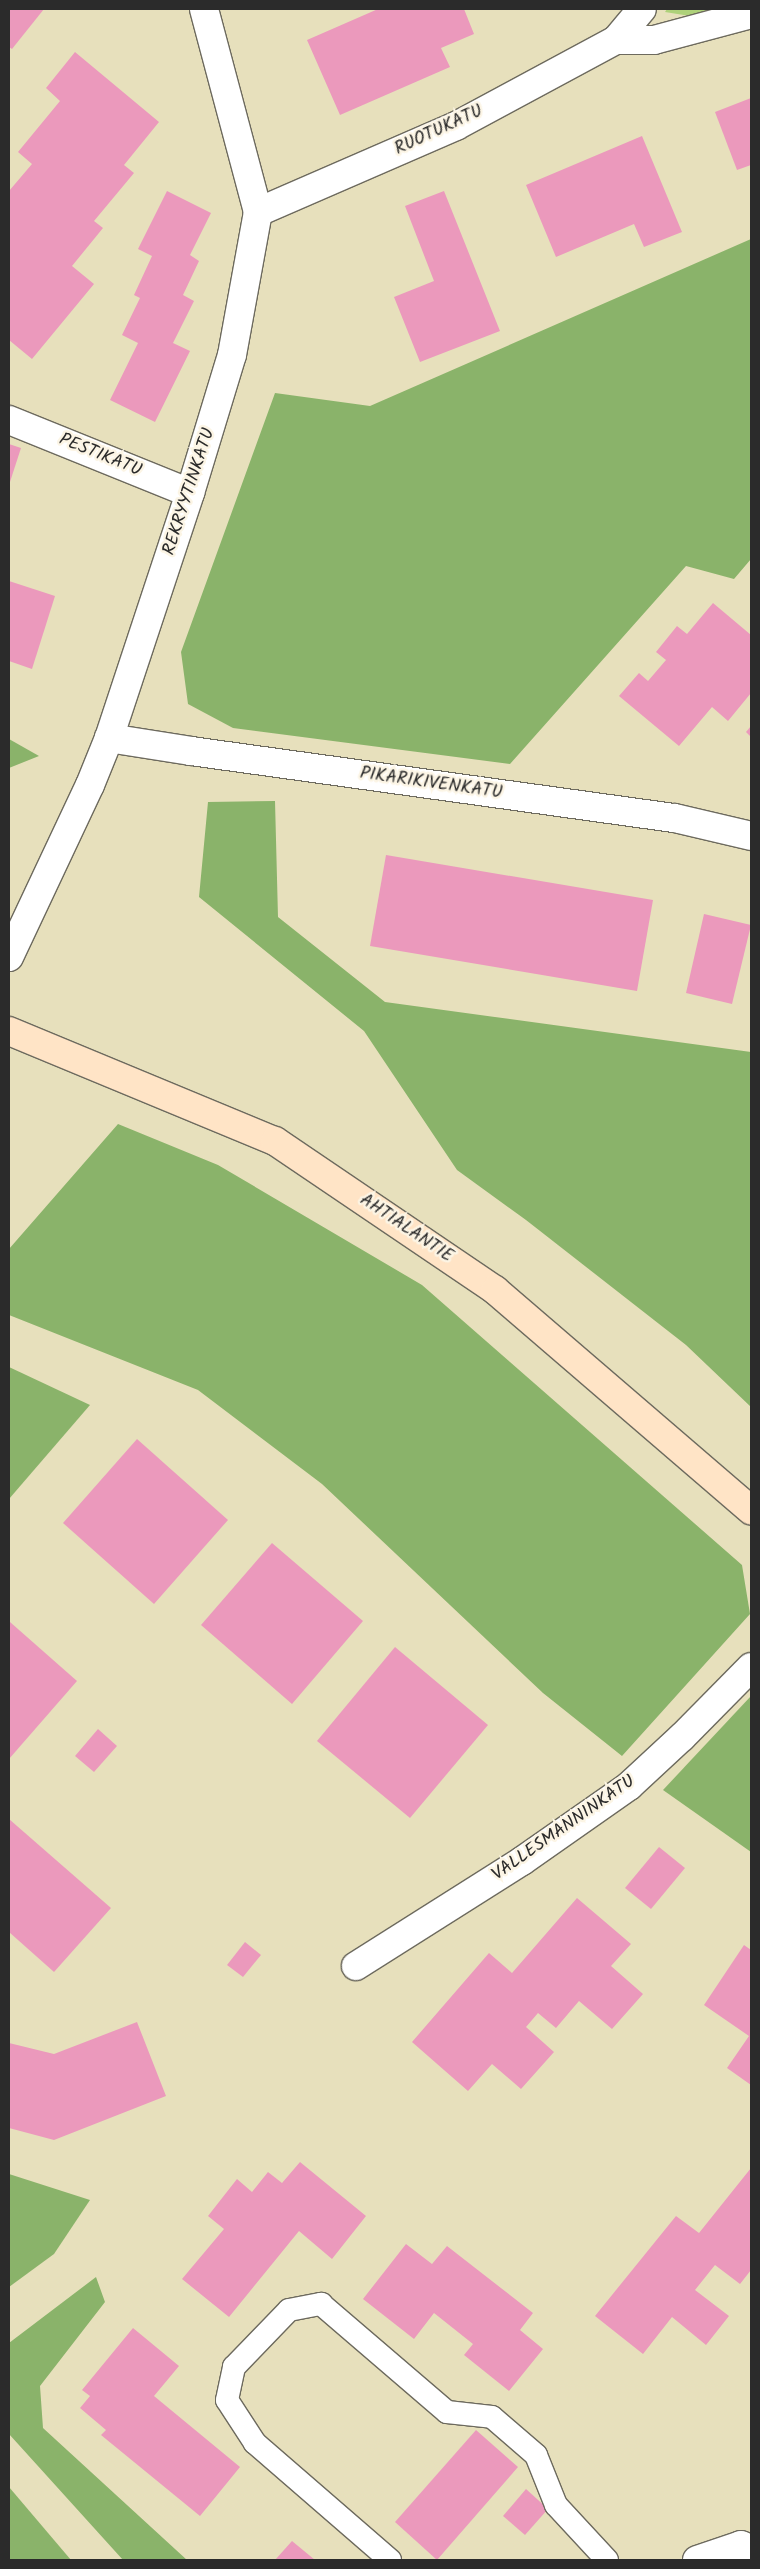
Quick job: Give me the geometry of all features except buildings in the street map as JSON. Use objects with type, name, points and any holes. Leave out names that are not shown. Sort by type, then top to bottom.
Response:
[{"type":"main road","name":"AHTIALANTIE","points":[[9,1031],[275,1141],[495,1290],[751,1510]]},
{"type":"street","name":"REKRYYTINKATU","points":[[9,957],[90,785],[109,738],[190,493],[232,355],[258,212],[204,9]]},
{"type":"street","name":"RUOTUKATU","points":[[258,212],[456,126],[616,40],[642,9]]},
{"type":"street","name":"RUOTUKATU","points":[[616,40],[654,40],[751,14]]},
{"type":"street","name":"PESTIKATU","points":[[9,420],[190,493]]},
{"type":"street","name":"PIKARIKIVENKATU","points":[[109,738],[675,818],[751,836]]},
{"type":"street","name":"VALLESMANNINKATU","points":[[356,1966],[522,1861],[629,1786],[682,1737],[751,1667]]},
{"type":"street","points":[[697,2560],[741,2545],[751,2549]]},
{"type":"lane","points":[[390,2560],[255,2443],[227,2400],[234,2366],[289,2310],[321,2304],[447,2412],[492,2417],[536,2456],[556,2505],[607,2560]]},
{"type":"green space","points":[[667,9],[711,9],[690,16],[665,12]]},
{"type":"green space","points":[[751,239],[751,559],[734,579],[686,566],[510,764],[233,728],[188,704],[181,652],[275,393],[370,406]]},
{"type":"green space","points":[[9,739],[39,756],[9,768]]},
{"type":"green space","points":[[275,801],[278,917],[385,1002],[751,1052],[751,1407],[686,1345],[526,1220],[457,1170],[364,1031],[199,897],[208,802]]},
{"type":"green space","points":[[118,1124],[218,1165],[422,1285],[742,1565],[750,1614],[622,1756],[543,1693],[322,1484],[198,1390],[9,1315],[9,1249]]},
{"type":"green space","points":[[9,1367],[90,1405],[9,1499]]},
{"type":"green space","points":[[751,1696],[751,1852],[663,1790]]},
{"type":"green space","points":[[9,2174],[90,2200],[54,2254],[9,2287]]},
{"type":"green space","points":[[96,2277],[105,2302],[40,2386],[43,2428],[187,2560],[123,2560],[9,2434],[9,2343]]},
{"type":"green space","points":[[9,2487],[71,2560],[9,2560]]}]
